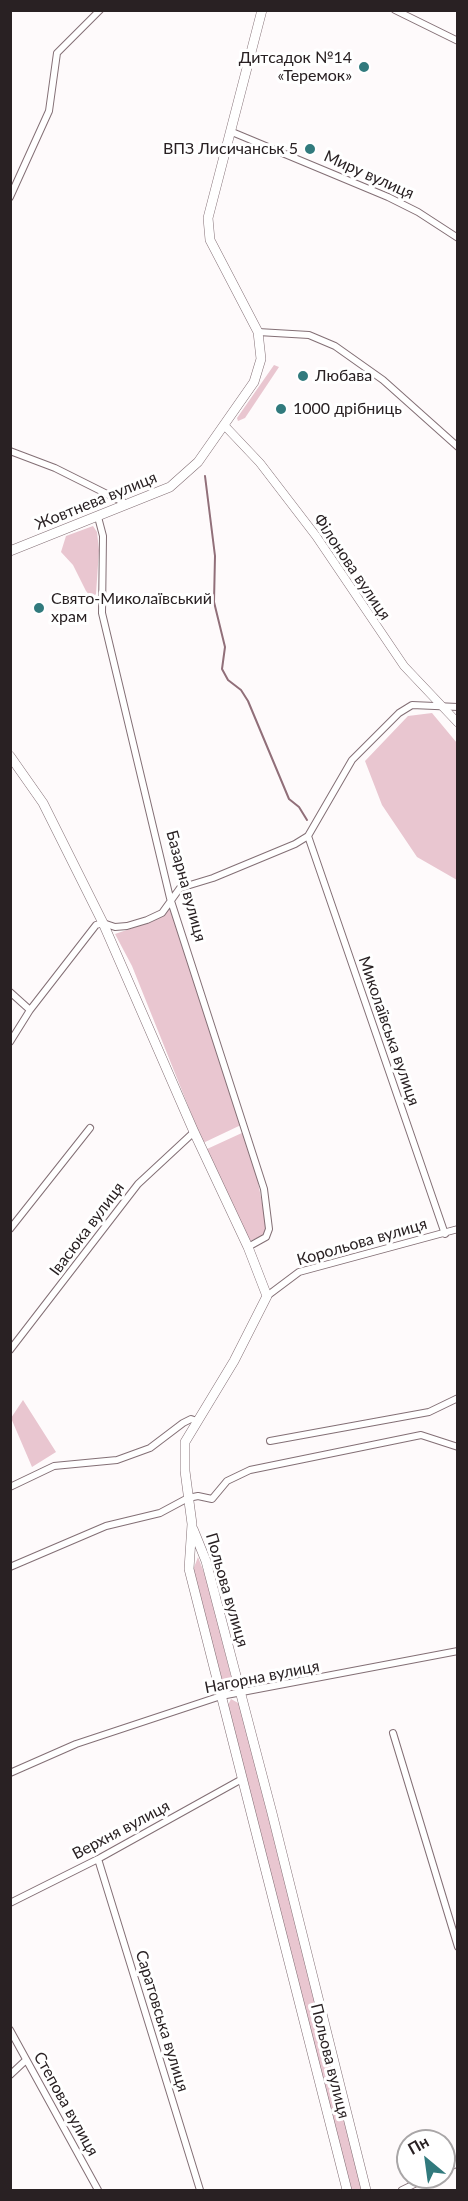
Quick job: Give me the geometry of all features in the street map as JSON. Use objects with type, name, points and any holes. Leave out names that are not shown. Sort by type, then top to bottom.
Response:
[{"type":"main road","name":"Жовтнева вулиця","points":[[10,551],[158,495],[181,480],[225,426],[254,382],[261,359],[258,332],[210,240],[208,228],[211,204],[232,132],[262,10]]},
{"type":"main road","points":[[10,756],[43,803],[103,922],[194,1132],[248,1247],[267,1296]]},
{"type":"main road","name":"Корольова вулиця","points":[[192,1524],[185,1442],[234,1361],[267,1296]]},
{"type":"main road","name":"Польова вулиця","points":[[192,1524],[206,1561],[366,2190]]},
{"type":"main road","name":"Польова вулиця","points":[[192,1524],[189,1569],[347,2190]]},
{"type":"street","points":[[10,197],[49,111],[57,53],[100,10]]},
{"type":"street","points":[[395,10],[458,41]]},
{"type":"street","name":"Миру вулиця","points":[[232,132],[388,197],[418,212],[458,238]]},
{"type":"street","points":[[258,332],[309,335],[335,346],[383,380],[458,447]]},
{"type":"street","name":"Філонова вулиця","points":[[225,426],[260,463],[316,536],[404,666],[458,723]]},
{"type":"street","points":[[10,451],[55,468],[129,506]]},
{"type":"street","name":"Базарна вулиця","points":[[98,517],[103,536],[102,613],[170,898],[264,1189],[270,1229],[266,1237],[248,1247]]},
{"type":"street","points":[[10,1042],[30,1010],[90,932],[103,922],[115,927],[147,920],[162,913],[170,898],[180,888],[213,878],[296,844],[308,836],[352,760],[399,713],[412,705],[458,707]]},
{"type":"street","name":"Миколаївська вулиця","points":[[308,836],[445,1234]]},
{"type":"street","points":[[10,992],[30,1010]]},
{"type":"street","points":[[10,1229],[90,1128]]},
{"type":"street","name":"Івасюка вулиця","points":[[10,1350],[138,1184],[194,1132]]},
{"type":"street","name":"Корольова вулиця","points":[[267,1296],[299,1272],[458,1229]]},
{"type":"street","points":[[270,1441],[429,1412],[458,1398]]},
{"type":"street","points":[[10,1487],[54,1466],[117,1460],[150,1448],[191,1419],[197,1421]]},
{"type":"street","points":[[10,1567],[106,1526],[160,1513],[188,1498],[198,1496],[212,1499],[227,1481],[250,1470],[420,1435],[458,1447]]},
{"type":"street","name":"Нагорна вулиця","points":[[10,1773],[76,1744],[221,1696],[458,1651]]},
{"type":"street","points":[[393,1733],[458,1947]]},
{"type":"street","name":"Верхня вулиця","points":[[10,1903],[98,1859],[242,1779]]},
{"type":"street","name":"Саратовська вулиця","points":[[98,1859],[200,2190]]},
{"type":"street","name":"Степова вулиця","points":[[10,2030],[98,2190]]},
{"type":"street","points":[[10,2075],[26,2060]]},
{"type":"shaded area","points":[[274,365],[279,367],[245,418],[238,421],[237,418]]},
{"type":"shaded area","points":[[93,526],[97,532],[99,550],[96,594],[92,598],[73,565],[61,552],[66,536]]},
{"type":"shaded area","points":[[432,713],[457,743],[457,880],[417,857],[382,805],[365,761],[408,716]]},
{"type":"shaded area","points":[[170,908],[241,1125],[203,1143],[132,966],[115,934],[153,921]]},
{"type":"shaded area","points":[[244,1132],[253,1156],[267,1229],[262,1236],[250,1241],[207,1149]]},
{"type":"shaded area","points":[[23,1400],[56,1452],[32,1467],[11,1418]]},
{"type":"shaded area","points":[[198,1557],[207,1580],[231,1676],[230,1689],[223,1688],[193,1570]]},
{"type":"shaded area","points":[[231,1699],[240,1704],[362,2190],[351,2190],[227,1707]]},
{"type":"waterway","points":[[205,476],[215,556],[214,602],[225,647],[222,669],[228,680],[241,690],[248,701],[289,799],[299,807],[307,820]]},
{"type":"place","name":"Дитсадок №14 «Теремок»","points":[[364,67]]},
{"type":"place","name":"ВПЗ Лисичанськ 5","points":[[310,149]]},
{"type":"place","name":"Любава","points":[[303,376]]},
{"type":"place","name":"1000 дрібниць","points":[[281,409]]},
{"type":"place","name":"Свято-Миколаївський храм","points":[[39,608]]}]
